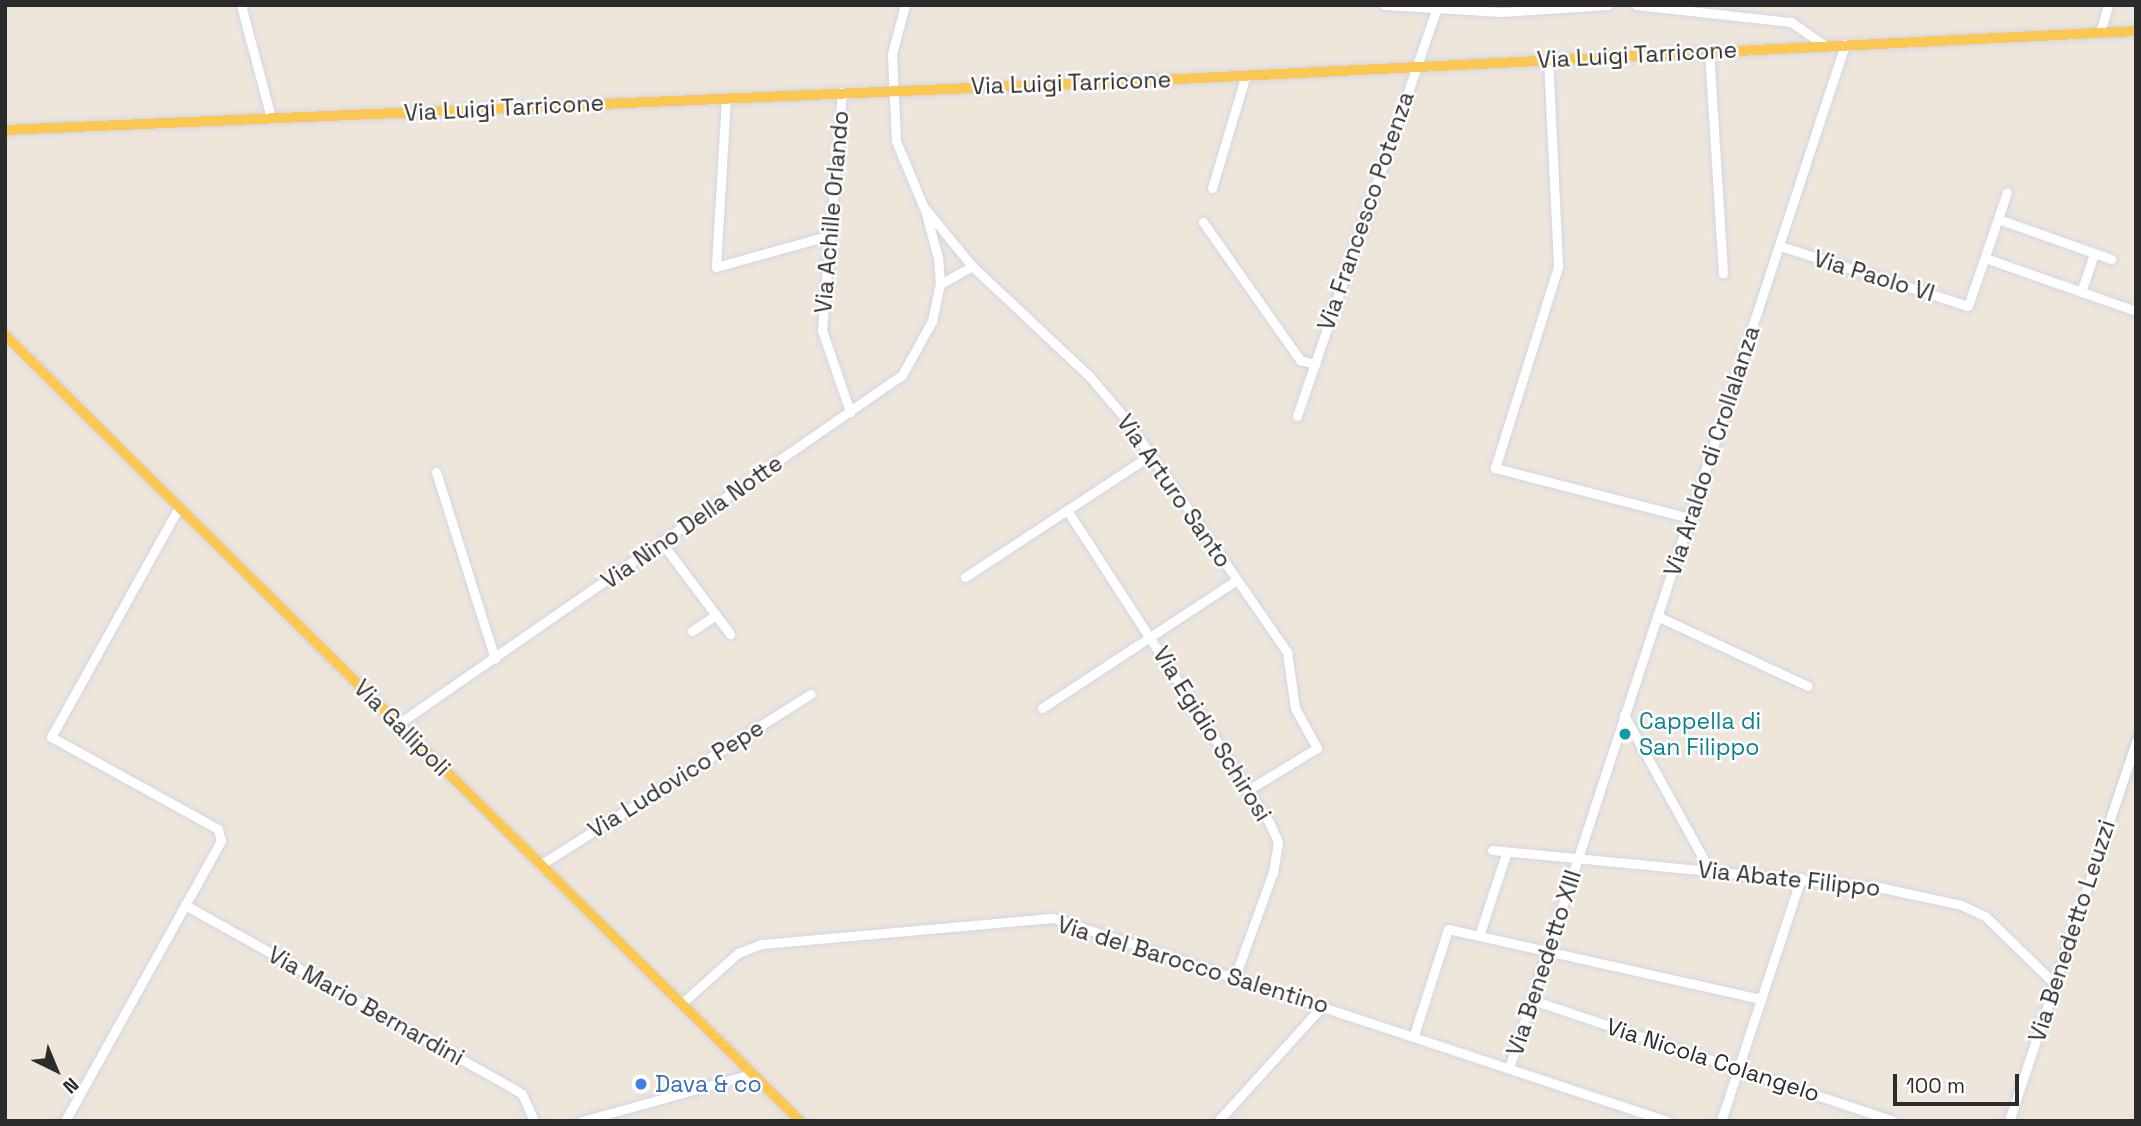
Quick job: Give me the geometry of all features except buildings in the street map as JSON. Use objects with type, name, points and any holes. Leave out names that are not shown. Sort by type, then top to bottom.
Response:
[{"type":"main road","name":"Via Luigi Tarricone","points":[[5,130],[1246,75],[2136,31]]},
{"type":"main road","name":"Via Gallipoli","points":[[5,335],[800,1121]]},
{"type":"street","points":[[241,5],[271,118]]},
{"type":"street","name":"Via Arturo Santo","points":[[905,5],[895,30],[893,90],[896,141],[923,206],[938,258],[940,284]]},
{"type":"street","points":[[1384,5],[1545,12],[1608,5]]},
{"type":"street","points":[[1636,5],[1791,22],[1824,45]]},
{"type":"street","points":[[2100,33],[2108,5]]},
{"type":"street","name":"Via Francesco Potenza","points":[[1297,416],[1437,7]]},
{"type":"street","name":"Via Araldo di Crollalanza","points":[[1578,858],[1845,44]]},
{"type":"street","points":[[1709,51],[1723,274]]},
{"type":"street","points":[[1548,59],[1558,267],[1495,468],[1690,518]]},
{"type":"street","points":[[1212,188],[1246,75]]},
{"type":"street","name":"Via Achille Orlando","points":[[842,92],[822,330],[850,412]]},
{"type":"street","points":[[726,98],[716,267],[831,235]]},
{"type":"street","points":[[2007,192],[1985,258],[2136,312]]},
{"type":"street","name":"Via Arturo Santo","points":[[923,206],[972,266],[1090,377],[1287,652],[1296,708],[1317,748],[1248,790]]},
{"type":"street","points":[[1998,219],[2111,259]]},
{"type":"street","points":[[1203,222],[1300,360],[1315,364]]},
{"type":"street","name":"Via Paolo VI","points":[[1780,246],[1968,306],[1985,258]]},
{"type":"street","points":[[2081,292],[2094,254]]},
{"type":"street","points":[[940,284],[972,266]]},
{"type":"street","name":"Via Nino Della Notte","points":[[398,724],[902,374],[916,357],[932,321],[940,284]]},
{"type":"street","points":[[965,577],[1149,456]]},
{"type":"street","points":[[436,472],[495,659]]},
{"type":"street","points":[[65,1121],[222,834],[51,737],[179,508]]},
{"type":"street","name":"Via Egidio Schirosi","points":[[1067,510],[1248,790],[1278,842],[1273,872],[1235,977]]},
{"type":"street","points":[[662,543],[730,634]]},
{"type":"street","points":[[1042,708],[1235,583]]},
{"type":"street","points":[[692,631],[716,615]]},
{"type":"street","points":[[1657,616],[1808,686]]},
{"type":"street","name":"Via Ludovico Pepe","points":[[540,865],[811,694]]},
{"type":"street","points":[[1624,715],[1710,872]]},
{"type":"street","name":"Via Benedetto Leuzzi","points":[[2009,1121],[2136,741]]},
{"type":"street","name":"Via Abate Filippo","points":[[1492,850],[1878,887],[1976,910],[2054,984]]},
{"type":"street","points":[[1479,936],[1507,851]]},
{"type":"street","name":"Via Benedetto XIII","points":[[1509,1068],[1578,858]]},
{"type":"street","points":[[1721,1121],[1801,878]]},
{"type":"street","name":"Via Mario Bernardini","points":[[185,905],[522,1094],[534,1121]]},
{"type":"street","name":"Via del Barocco Salentino","points":[[681,1004],[738,953],[761,944],[1054,918],[1414,1035],[1667,1121]]},
{"type":"street","points":[[1414,1035],[1448,929],[1761,999]]},
{"type":"street","name":"Via Nicola Colangelo","points":[[1532,1000],[1893,1121]]},
{"type":"street","points":[[1218,1121],[1323,1005]]},
{"type":"street","points":[[582,1121],[752,1074]]},
{"type":"green space","points":[[2136,725],[2135,731],[2004,1121]]},
{"type":"place","name":"Cappella di San Filippo","points":[[1625,734]]},
{"type":"place","name":"Dava & co","points":[[641,1084]]}]
